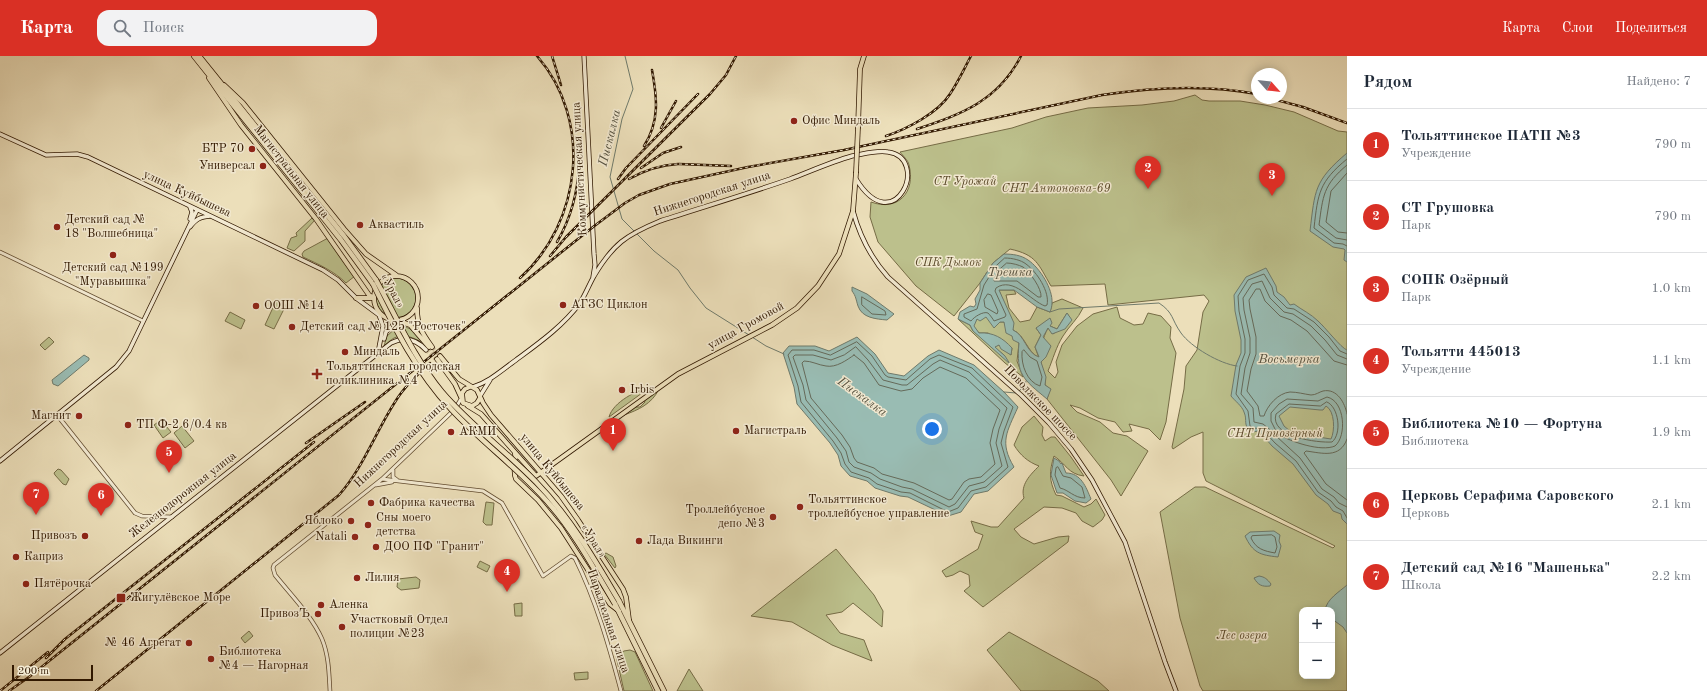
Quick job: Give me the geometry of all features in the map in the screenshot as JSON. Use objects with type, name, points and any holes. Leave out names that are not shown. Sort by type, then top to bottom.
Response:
[{"type":"highway","name":"Магистральная улица","points":[[194,56],[201,65]]},
{"type":"highway","name":"Магистральная улица","points":[[199,56],[220,81]]},
{"type":"highway","name":"«Урал»","points":[[201,65],[344,236],[365,265],[384,296],[409,344],[428,374],[443,393],[463,414],[516,462],[555,503],[574,529],[631,625]]},
{"type":"highway","name":"«Урал»","points":[[220,81],[239,109]]},
{"type":"highway","points":[[617,603],[618,611]]},
{"type":"highway","name":"улица Куйбышева","points":[[618,611],[658,691]]},
{"type":"highway","name":"улица Куйбышева","points":[[631,625],[664,691]]},
{"type":"main road","name":"Коммунистическая улица","points":[[584,56],[595,265],[592,280]]},
{"type":"main road","name":"улица Громовой","points":[[536,476],[678,374],[772,326],[797,308],[818,286],[839,254],[854,211],[860,69],[864,56]]},
{"type":"main road","name":"Магистральная улица","points":[[201,65],[240,125],[316,219],[366,290],[374,298]]},
{"type":"main road","name":"Магистральная улица","points":[[220,81],[247,108],[344,229],[366,254],[396,275]]},
{"type":"main road","name":"улица Куйбышева","points":[[0,134],[46,155],[77,154],[88,157],[323,270],[338,280],[356,298],[379,315]]},
{"type":"main road","name":"Нижнегородская улица","points":[[472,387],[492,378],[545,338],[568,318],[581,302],[604,259],[620,242],[640,229],[660,220],[790,179],[826,164],[872,152],[889,152],[897,155],[904,161],[908,180],[901,195],[896,199],[881,202],[867,194],[856,178]]},
{"type":"main road","points":[[186,232],[191,216],[190,206]]},
{"type":"main road","points":[[0,461],[116,367],[129,351],[198,210]]},
{"type":"main road","name":"Поволжское шоссе","points":[[854,211],[857,224],[867,249],[888,277],[1032,406],[1071,449],[1092,480],[1125,542],[1176,691]]},
{"type":"main road","points":[[186,232],[196,220],[201,217],[211,216]]},
{"type":"main road","points":[[378,353],[383,326],[375,306],[374,298],[378,286],[383,280],[396,275],[406,278],[417,290],[417,318],[419,328],[429,348]]},
{"type":"main road","points":[[356,298],[363,296],[366,290]]},
{"type":"main road","points":[[356,298],[374,298]]},
{"type":"main road","points":[[378,353],[386,332],[398,321],[409,316],[417,307]]},
{"type":"main road","points":[[379,315],[410,325],[429,348]]},
{"type":"main road","name":"Железнодорожная улица","points":[[0,653],[391,343],[404,339],[411,339],[429,348]]},
{"type":"main road","points":[[437,358],[459,379],[472,387],[478,390],[480,397],[476,404],[467,405],[461,398],[455,384],[437,358]]},
{"type":"main road","name":"Нижнегородская улица","points":[[480,397],[492,378]]},
{"type":"main road","points":[[461,398],[464,390],[472,387]]},
{"type":"main road","name":"улица Куйбышева","points":[[480,397],[491,415],[561,496],[619,580],[626,597],[631,625]]},
{"type":"main road","name":"улица Куйбышева","points":[[467,405],[481,414],[536,476]]},
{"type":"main road","name":"улица Куйбышева","points":[[515,453],[516,460],[514,472],[516,479],[561,528],[610,604],[618,611]]},
{"type":"street","points":[[0,252],[143,321]]},
{"type":"street","name":"Нижнегородская улица","points":[[330,691],[328,661],[323,640],[318,631],[275,575],[273,568],[278,560],[393,469],[455,409],[461,398]]},
{"type":"street","points":[[445,418],[467,405]]},
{"type":"street","points":[[57,415],[136,513],[142,516],[172,517]]},
{"type":"street","points":[[393,469],[393,477],[398,481]]},
{"type":"street","points":[[382,478],[398,481]]},
{"type":"street","points":[[373,486],[380,483],[398,481]]},
{"type":"street","name":"Параллельная улица","points":[[398,481],[483,491],[495,498],[502,503],[543,576],[571,556],[575,558],[583,573],[603,629],[621,691]]},
{"type":"green space","points":[[1195,95],[1202,100],[1240,101],[1294,112],[1338,131],[1347,132],[1347,691],[1203,691],[1200,686],[1180,618],[1160,512],[1195,487],[1205,487],[1333,548],[1335,546],[1206,481],[1203,473],[1203,432],[1191,437],[1173,449],[1172,447],[1184,389],[1186,366],[1197,350],[1203,312],[1209,301],[1204,295],[1108,305],[1105,284],[1051,286],[1036,262],[1026,254],[1010,249],[993,263],[980,283],[954,316],[916,286],[878,242],[870,217],[871,202],[889,204],[897,202],[903,197],[910,184],[909,165],[907,160],[900,152],[1012,128],[1046,117],[1088,108],[1142,105],[1174,101]]},
{"type":"green space","points":[[312,218],[315,220],[305,231],[305,241],[294,251],[287,248],[291,238],[297,236],[296,233]]},
{"type":"green space","points":[[328,238],[355,276],[346,283],[331,271],[303,257],[302,254],[304,251]]},
{"type":"green space","points":[[396,278],[410,284],[416,298],[410,312],[396,318],[382,312],[376,298],[382,284]]},
{"type":"green space","points":[[999,290],[1014,290],[1016,294],[1006,295],[1009,308],[1020,322],[1030,320],[1037,307],[1050,312],[1052,303],[1062,299],[1083,308],[1079,316],[1063,336],[1056,349],[1048,371],[1055,378],[1058,372],[1056,362],[1062,345],[1077,326],[1093,314],[1117,307],[1120,318],[1134,325],[1143,324],[1148,313],[1161,316],[1171,327],[1170,338],[1176,353],[1166,422],[1160,440],[1149,429],[1129,424],[1132,431],[1123,432],[1115,422],[1098,418],[1080,408],[1070,405],[1077,412],[1100,422],[1113,433],[1127,436],[1148,451],[1121,496],[1111,480],[1047,399],[1050,389],[1045,385],[1041,358],[1042,344],[1048,328],[1053,334],[1071,320],[1067,313],[1057,329],[1050,326],[1036,328],[1041,335],[1035,347],[1039,358],[1032,352],[1017,332],[1013,330]]},
{"type":"green space","points":[[276,301],[286,305],[274,329],[265,325]]},
{"type":"green space","points":[[230,312],[245,320],[241,329],[225,321]]},
{"type":"green space","points":[[986,316],[1000,322],[1004,322],[1012,336],[1019,343],[1017,361],[1023,377],[1005,363],[958,319],[970,325],[973,331],[1005,356],[994,347],[999,345],[1011,355],[1012,348],[988,333],[979,333],[973,326],[977,319]]},
{"type":"green space","points":[[398,326],[406,327],[413,331],[419,336],[423,343],[413,338],[402,336],[394,338],[384,346],[387,336]]},
{"type":"green space","points":[[49,337],[54,342],[45,350],[40,345]]},
{"type":"green space","points":[[651,387],[653,388],[649,388],[609,417],[615,406],[620,402],[639,391]]},
{"type":"green space","points":[[659,389],[653,399],[649,402],[639,409],[624,415],[635,407],[640,407],[645,402],[644,400]]},
{"type":"green space","points":[[1034,416],[1043,427],[1042,435],[1045,441],[1051,437],[1055,437],[1084,476],[1071,471],[1054,456],[1050,476],[1056,495],[1062,496],[1084,507],[1091,504],[1096,499],[1105,515],[1102,520],[1093,527],[1082,521],[1076,513],[1062,508],[1044,507],[1014,529],[1021,537],[1034,544],[1058,537],[1069,536],[1068,542],[983,607],[964,591],[970,586],[969,575],[960,571],[946,577],[942,571],[978,549],[983,535],[975,532],[971,521],[991,527],[998,527],[1024,498],[1023,489],[1027,480],[1039,466],[1025,458],[1014,445],[1022,427]]},
{"type":"green space","points":[[161,420],[171,432],[163,438],[154,425]]},
{"type":"green space","points":[[182,426],[194,441],[185,448],[174,433]]},
{"type":"green space","points":[[58,469],[61,470],[69,479],[66,485],[63,484],[54,473]]},
{"type":"green space","points":[[486,502],[494,503],[492,525],[486,525],[483,522]]},
{"type":"green space","points":[[836,549],[874,595],[883,611],[882,627],[853,603],[842,612],[826,615],[840,633],[864,640],[872,661],[832,645],[792,622],[751,616]]},
{"type":"green space","points":[[606,553],[613,557],[616,566],[615,568],[604,554]]},
{"type":"green space","points":[[480,561],[490,566],[487,572],[477,567]]},
{"type":"green space","points":[[416,577],[420,580],[419,588],[401,590],[397,587],[398,579]]},
{"type":"green space","points":[[522,603],[522,616],[515,616],[514,604]]},
{"type":"green space","points":[[249,631],[253,636],[245,643],[241,638]]},
{"type":"green space","points":[[1009,632],[1098,681],[1109,691],[1021,691],[987,650]]},
{"type":"green space","points":[[630,650],[635,652],[653,691],[624,691],[616,656],[624,651]]},
{"type":"green space","points":[[689,669],[703,691],[677,691]]},
{"type":"green space","points":[[588,672],[588,679],[575,680],[574,673]]},
{"type":"water","points":[[1347,153],[1347,262],[1344,260],[1344,249],[1333,247],[1310,231],[1313,205],[1318,187],[1328,171]]},
{"type":"water","name":"Трешка","points":[[1004,254],[1025,258],[1033,264],[1045,279],[1052,297],[1050,312],[1037,307],[1014,290],[999,290],[1014,323],[1013,330],[1017,332],[1031,352],[1039,357],[1035,347],[1041,335],[1036,328],[1050,318],[1052,323],[1050,326],[1057,329],[1067,313],[1072,320],[1065,329],[1052,334],[1048,328],[1043,337],[1051,346],[1046,357],[1041,362],[1046,377],[1045,385],[1051,389],[1047,399],[1023,376],[1020,370],[1018,354],[1019,343],[1013,340],[1012,336],[1006,333],[1004,322],[1000,322],[994,328],[986,317],[980,321],[977,319],[974,326],[979,333],[997,336],[1012,348],[1011,355],[1001,349],[999,345],[995,347],[1005,356],[1010,364],[973,331],[970,325],[958,319],[960,312],[970,306],[974,307],[976,304],[975,299],[980,290],[980,283],[993,263]]},
{"type":"water","name":"Восьмерка","points":[[1266,268],[1276,286],[1277,292],[1284,297],[1290,305],[1294,304],[1309,314],[1347,350],[1347,524],[1342,519],[1341,514],[1333,511],[1328,504],[1316,495],[1293,464],[1272,446],[1259,431],[1252,432],[1249,430],[1246,425],[1243,410],[1231,396],[1236,365],[1241,353],[1241,340],[1235,311],[1234,295],[1246,277]],"holes":[[[1326,406],[1333,417],[1333,431],[1331,439],[1290,431],[1284,426],[1279,416],[1290,407],[1323,410]]]},
{"type":"water","points":[[852,287],[867,294],[894,314],[887,320],[866,315],[858,306],[852,291]]},
{"type":"water","points":[[857,337],[875,354],[888,373],[904,376],[928,356],[939,350],[974,365],[1018,407],[1006,437],[1007,451],[1014,467],[988,491],[974,494],[961,512],[948,516],[908,497],[875,488],[867,481],[850,476],[841,466],[838,455],[830,443],[797,404],[794,387],[783,353],[789,346],[815,346],[829,351]]},
{"type":"water","points":[[84,355],[89,358],[89,360],[58,386],[53,384],[52,380]]},
{"type":"water","points":[[1054,458],[1061,464],[1062,463],[1066,473],[1076,475],[1079,478],[1085,486],[1091,499],[1086,503],[1075,501],[1063,493],[1057,493],[1051,475]]},
{"type":"water","points":[[1274,531],[1280,535],[1279,541],[1281,546],[1278,557],[1262,554],[1254,550],[1245,536],[1250,532]]},
{"type":"water","points":[[1259,576],[1267,580],[1271,584],[1270,586],[1262,586],[1259,584],[1254,578]]},
{"type":"water","points":[[1347,585],[1347,633],[1343,627],[1335,621],[1335,607],[1326,607],[1328,602]]},
{"type":"waterway","name":"Пискалка","points":[[625,56],[633,89],[622,119],[610,177],[622,219],[654,251],[678,270],[706,308],[749,335]]},
{"type":"waterway","name":"Пискалка","points":[[1050,312],[1059,309],[1159,303],[1172,316],[1181,333],[1192,344],[1206,354],[1222,362],[1237,366]]},
{"type":"waterway","name":"Пискалка","points":[[752,337],[766,346],[784,354]]},
{"type":"waterway","name":"Пискалка","points":[[1019,391],[1025,386],[1026,381]]},
{"type":"waterway","name":"Пискалка","points":[[1004,392],[1016,393]]},
{"type":"tunnel","points":[[429,347],[437,359]]},
{"type":"tunnel","points":[[432,347],[440,356]]},
{"type":"tunnel","points":[[426,350],[435,359]]},
{"type":"railway","points":[[520,278],[541,255],[557,229],[567,200],[573,170],[573,140],[567,110],[555,82],[537,56]]},
{"type":"railway","points":[[552,56],[561,85]]},
{"type":"railway","points":[[550,256],[566,237],[710,94],[726,75],[736,56]]},
{"type":"railway","points":[[886,136],[912,125],[938,108],[950,94],[971,56]]},
{"type":"railway","points":[[917,129],[949,118],[977,104],[990,95],[1012,71],[1021,56]]},
{"type":"railway","points":[[644,146],[653,127],[656,109],[652,70]]},
{"type":"railway","points":[[9,691],[29,677],[593,227],[625,203],[639,195],[670,184],[748,167],[844,150],[1102,95],[1141,90],[1180,88],[1218,89],[1251,93]]},
{"type":"railway","points":[[618,179],[626,168],[698,94]]},
{"type":"railway","points":[[661,128],[676,101]]},
{"type":"railway","points":[[1287,103],[1347,123]]},
{"type":"railway","points":[[641,168],[663,153],[681,147]]},
{"type":"railway","points":[[557,242],[573,204],[579,164]]},
{"type":"railway","points":[[629,179],[653,168],[678,164]]},
{"type":"railway","points":[[679,164],[731,166]]},
{"type":"railway","points":[[96,691],[339,495],[362,462],[402,391],[430,363]]},
{"type":"railway","points":[[306,443],[365,402]]},
{"type":"railway","points":[[46,658],[65,639],[314,442]]},
{"type":"railway","points":[[0,691],[48,652]]},
{"type":"place","name":"Офис Миндаль","points":[[794,121]]},
{"type":"place","name":"БТР 70","points":[[252,149]]},
{"type":"place","name":"Универсал","points":[[263,166]]},
{"type":"place","name":"СТ Грушовка","points":[[1148,189]]},
{"type":"place","name":"СОПК Озёрный","points":[[1272,196]]},
{"type":"place","name":"Аквастиль","points":[[360,225]]},
{"type":"place","name":"Детский сад № 18 \"Волшебница\"","points":[[57,227]]},
{"type":"place","name":"Детский сад №199 \"Муравьишка\"","points":[[113,255]]},
{"type":"place","name":"АГЗС Циклон","points":[[563,305]]},
{"type":"place","name":"ООШ №14","points":[[256,306]]},
{"type":"place","name":"Детский сад № 125 \"Росточек\"","points":[[292,327]]},
{"type":"place","name":"Миндаль","points":[[345,352]]},
{"type":"place","name":"Тольяттинская городская поликлиника №4","points":[[317,374]]},
{"type":"place","name":"Irbis","points":[[622,390]]},
{"type":"place","name":"Магнит","points":[[79,416]]},
{"type":"place","name":"ТП Ф-2 6/0.4 кв","points":[[128,425]]},
{"type":"place","name":"Магистраль","points":[[736,431]]},
{"type":"place","name":"АКМИ","points":[[451,432]]},
{"type":"place","name":"Тольяттинское ПАТП №3","points":[[613,451]]},
{"type":"place","name":"Библиотека №10 — Фортуна","points":[[169,473]]},
{"type":"place","name":"Фабрика качества","points":[[371,503]]},
{"type":"place","name":"Тольяттинское троллейбусное управление","points":[[800,507]]},
{"type":"place","name":"Детский сад №16 \"Машенька\"","points":[[36,515]]},
{"type":"place","name":"Церковь Серафима Саровского","points":[[101,516]]},
{"type":"place","name":"Троллейбусное депо №3","points":[[773,517]]},
{"type":"place","name":"Яблоко","points":[[351,521]]},
{"type":"place","name":"Сны моего детства","points":[[368,525]]},
{"type":"place","name":"Привозъ","points":[[85,536]]},
{"type":"place","name":"Natali","points":[[355,537]]},
{"type":"place","name":"Лада Викинги","points":[[639,541]]},
{"type":"place","name":"ДОО ПФ \"Гранит\"","points":[[376,547]]},
{"type":"place","name":"Каприз","points":[[16,557]]},
{"type":"place","name":"Лилия","points":[[357,578]]},
{"type":"place","name":"Пятёрочка","points":[[26,584]]},
{"type":"place","name":"Тольятти 445013","points":[[507,592]]},
{"type":"place","name":"Жигулёвское Море","points":[[121,598]]},
{"type":"place","name":"Аленка","points":[[321,605]]},
{"type":"place","name":"ПривозЪ","points":[[318,614]]},
{"type":"place","name":"Участковый Отдел полиции №23","points":[[342,627]]},
{"type":"place","name":"№ 46 Агрегат","points":[[189,643]]},
{"type":"place","name":"Библиотека №4 — Нагорная","points":[[211,659]]},
{"type":"park label","name":"СТ Урожай","points":[[965,182]]},
{"type":"park label","name":"СНТ Антоновка-69","points":[[1056,189]]},
{"type":"park label","name":"СПК Дымок","points":[[948,263]]},
{"type":"park label","name":"СНТ Приозёрный","points":[[1275,434]]},
{"type":"park label","name":"Лес озера","points":[[1242,636]]}]
